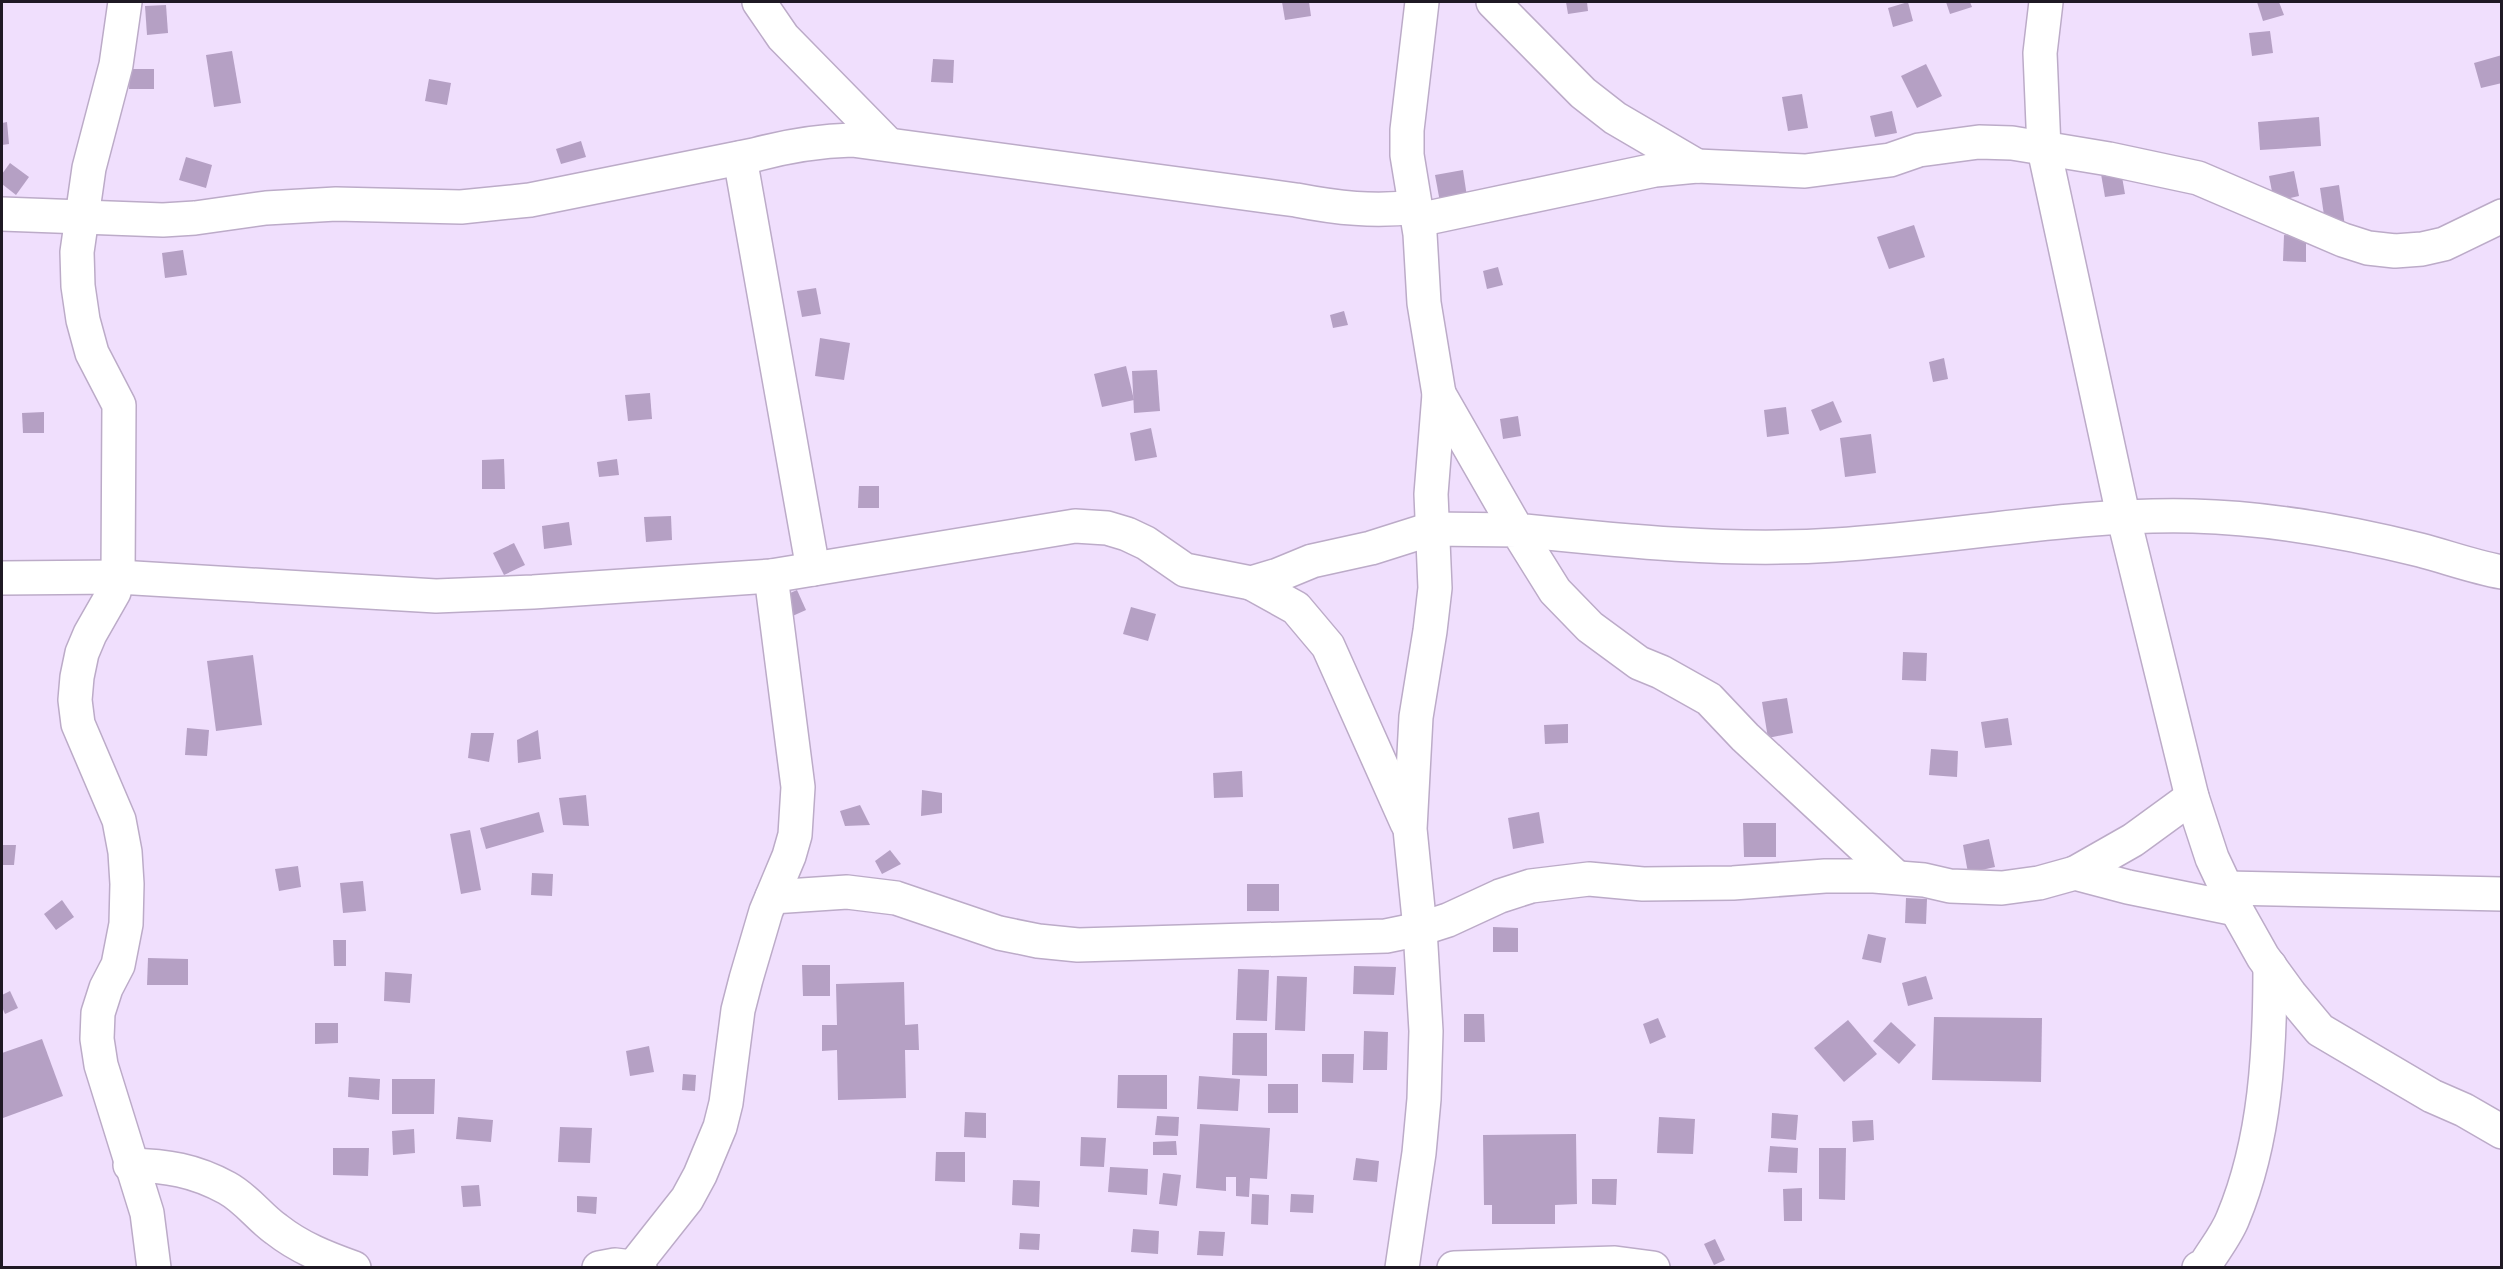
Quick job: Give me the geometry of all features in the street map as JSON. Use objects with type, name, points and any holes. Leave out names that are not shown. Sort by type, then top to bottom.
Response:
[{"type":"street","points":[[125,2],[116,65],[89,168],[77,252],[78,286],[83,320],[92,352],[119,405],[118,577],[114,591],[82,653],[75,700],[78,724],[119,820],[125,852],[126,924],[118,964],[106,988],[99,1013],[97,1039],[101,1065],[130,1165],[147,1213],[154,1268]]},
{"type":"street","points":[[759,2],[783,37],[887,143]]},
{"type":"street","points":[[1402,1268],[1419,1153],[1424,1099],[1426,1030],[1420,929],[1410,830],[1416,717],[1435,588],[1431,494],[1439,394],[1424,303],[1424,268],[1409,172],[1407,130],[1422,2]]},
{"type":"street","points":[[1494,2],[1583,93],[1615,118],[1697,166]]},
{"type":"street","points":[[2046,2],[2040,52],[2044,149],[2122,515],[2192,797],[2212,858],[2231,898],[2270,966],[2320,1030],[2432,1096],[2464,1110],[2502,1132]]},
{"type":"street","points":[[2,214],[82,218],[185,219],[266,208],[336,204],[493,205],[530,200],[817,141],[852,140],[1296,200],[1335,208],[1417,214],[1655,170],[1697,166],[1805,171],[1890,159],[1919,150],[1949,145],[1979,142],[2012,143],[2109,159],[2198,178],[2343,240],[2368,248],[2395,251],[2444,244],[2502,216]]},
{"type":"street","points":[[740,158],[813,569]]},
{"type":"street","points":[[1439,394],[1555,591],[1590,627],[1638,663],[1661,672],[1709,699],[1745,737],[1896,877]]},
{"type":"street","points":[[1251,583],[1312,561],[1371,548],[1431,529],[1517,530],[1651,543],[1765,547],[1835,546],[2122,515],[2206,517],[2334,532],[2418,549],[2502,572]]},
{"type":"street","points":[[2,578],[118,577],[436,596],[629,587],[771,576],[1075,526],[1107,528],[1136,538],[1185,570],[1251,583],[1296,608],[1328,646],[1410,830]]},
{"type":"street","points":[[599,1268],[637,1267],[687,1198],[714,1143],[726,1103],[743,989],[754,947],[789,856],[798,811],[798,787],[771,576]]},
{"type":"street","points":[[772,897],[847,892],[896,898],[999,933],[1038,941],[1078,945],[1386,936],[1420,929],[1457,917],[1500,896],[1531,886],[1563,881],[1607,880],[1643,884],[1733,882],[1825,876],[1896,877],[1950,886],[2002,888],[2039,883],[2075,873],[2133,840],[2192,797]]},
{"type":"street","points":[[2075,873],[2128,887],[2231,898],[2502,894]]},
{"type":"street","points":[[2199,1268],[2205,1265],[2233,1220],[2249,1167],[2266,1079],[2270,1022],[2270,966]]},
{"type":"street","points":[[130,1165],[170,1166],[201,1175],[229,1189],[254,1207],[311,1262],[354,1268]]},
{"type":"street","points":[[1454,1268],[1615,1263],[1653,1268]]},
{"type":"building","points":[[1282,2],[1309,2],[1311,16],[1285,20]]},
{"type":"building","points":[[1566,2],[1587,2],[1588,11],[1568,14]]},
{"type":"building","points":[[1908,2],[1913,21],[1893,27],[1888,8]]},
{"type":"building","points":[[1946,2],[1970,2],[1972,7],[1950,14]]},
{"type":"building","points":[[2257,2],[2279,2],[2284,15],[2263,21]]},
{"type":"building","points":[[166,5],[168,33],[147,35],[145,6]]},
{"type":"building","points":[[2270,31],[2273,53],[2252,56],[2249,33]]},
{"type":"building","points":[[232,51],[241,103],[214,107],[206,55]]},
{"type":"building","points":[[2502,55],[2502,83],[2481,88],[2474,63]]},
{"type":"building","points":[[933,59],[954,60],[953,83],[931,82]]},
{"type":"building","points":[[1926,64],[1942,96],[1917,108],[1901,76]]},
{"type":"building","points":[[130,69],[154,69],[154,89],[129,89]]},
{"type":"building","points":[[429,79],[451,83],[447,105],[425,101]]},
{"type":"building","points":[[1802,94],[1808,128],[1788,131],[1782,97]]},
{"type":"building","points":[[1892,111],[1897,133],[1875,137],[1870,116]]},
{"type":"building","points":[[2319,117],[2321,146],[2260,150],[2258,122]]},
{"type":"building","points":[[7,122],[9,144],[2,145],[2,123]]},
{"type":"building","points":[[581,141],[586,157],[561,164],[556,149]]},
{"type":"building","points":[[186,157],[212,165],[206,188],[179,180]]},
{"type":"building","points":[[10,163],[29,177],[16,195],[2,184],[2,174]]},
{"type":"building","points":[[1463,170],[1467,197],[1440,202],[1435,175]]},
{"type":"building","points":[[2121,171],[2125,194],[2105,197],[2101,174]]},
{"type":"building","points":[[2294,171],[2299,196],[2274,202],[2269,176]]},
{"type":"building","points":[[2339,185],[2345,226],[2326,229],[2320,188]]},
{"type":"building","points":[[1914,225],[1925,257],[1889,269],[1877,237]]},
{"type":"building","points":[[2284,235],[2306,236],[2306,262],[2283,261]]},
{"type":"building","points":[[183,250],[187,275],[165,278],[162,253]]},
{"type":"building","points":[[1498,267],[1503,285],[1487,289],[1483,271]]},
{"type":"building","points":[[816,288],[821,314],[802,317],[797,291]]},
{"type":"building","points":[[1344,311],[1348,325],[1333,328],[1330,315]]},
{"type":"building","points":[[820,338],[850,343],[844,380],[815,376]]},
{"type":"building","points":[[1944,358],[1948,379],[1933,382],[1929,362]]},
{"type":"building","points":[[1126,366],[1134,400],[1102,407],[1094,374]]},
{"type":"building","points":[[1157,370],[1160,411],[1134,413],[1132,371]]},
{"type":"building","points":[[650,393],[652,419],[628,421],[625,395]]},
{"type":"building","points":[[1833,401],[1842,422],[1820,431],[1811,410]]},
{"type":"building","points":[[1786,407],[1789,434],[1767,437],[1764,410]]},
{"type":"building","points":[[44,412],[44,433],[23,433],[22,413]]},
{"type":"building","points":[[1518,416],[1521,436],[1503,439],[1500,419]]},
{"type":"building","points":[[1151,428],[1157,457],[1135,461],[1130,433]]},
{"type":"building","points":[[1871,434],[1876,473],[1845,477],[1840,438]]},
{"type":"building","points":[[504,459],[505,489],[482,489],[482,460]]},
{"type":"building","points":[[617,459],[619,475],[599,477],[597,462]]},
{"type":"building","points":[[859,486],[879,486],[879,508],[858,508]]},
{"type":"building","points":[[671,516],[672,540],[646,542],[644,517]]},
{"type":"building","points":[[569,522],[572,545],[544,549],[542,526]]},
{"type":"building","points":[[514,543],[525,565],[504,575],[493,553]]},
{"type":"building","points":[[797,590],[806,610],[788,618],[779,598]]},
{"type":"building","points":[[1131,607],[1156,614],[1148,641],[1123,634]]},
{"type":"building","points":[[1903,652],[1927,653],[1926,681],[1902,680]]},
{"type":"building","points":[[253,655],[262,725],[216,731],[207,661]]},
{"type":"building","points":[[1787,698],[1793,733],[1768,738],[1762,702]]},
{"type":"building","points":[[2008,718],[2012,745],[1985,748],[1981,722]]},
{"type":"building","points":[[1568,724],[1568,743],[1545,744],[1544,725]]},
{"type":"building","points":[[187,728],[209,730],[207,756],[185,755]]},
{"type":"building","points":[[538,730],[541,759],[518,763],[517,740]]},
{"type":"building","points":[[471,733],[494,733],[489,762],[468,758]]},
{"type":"building","points":[[1931,749],[1958,751],[1957,777],[1929,775]]},
{"type":"building","points":[[1242,771],[1243,797],[1214,798],[1213,773]]},
{"type":"building","points":[[922,790],[942,793],[942,813],[921,816]]},
{"type":"building","points":[[586,795],[589,826],[563,825],[559,798]]},
{"type":"building","points":[[860,805],[870,825],[845,826],[840,811]]},
{"type":"building","points":[[539,812],[544,832],[486,849],[480,828]]},
{"type":"building","points":[[1539,812],[1544,843],[1513,849],[1508,818]]},
{"type":"building","points":[[1743,823],[1776,823],[1776,857],[1744,857]]},
{"type":"building","points":[[470,830],[481,890],[461,894],[450,834]]},
{"type":"building","points":[[1989,839],[1995,867],[1968,873],[1963,845]]},
{"type":"building","points":[[2,845],[16,845],[14,865],[2,865]]},
{"type":"building","points":[[890,850],[901,864],[882,874],[875,861]]},
{"type":"building","points":[[298,866],[301,887],[279,891],[275,869]]},
{"type":"building","points":[[532,873],[553,874],[552,896],[531,895]]},
{"type":"building","points":[[363,881],[366,911],[343,913],[340,883]]},
{"type":"building","points":[[1247,884],[1279,884],[1279,911],[1247,911]]},
{"type":"building","points":[[1906,898],[1927,899],[1926,924],[1905,923]]},
{"type":"building","points":[[62,900],[74,917],[56,930],[44,914]]},
{"type":"building","points":[[1493,927],[1518,928],[1518,952],[1493,952]]},
{"type":"building","points":[[1868,934],[1886,938],[1881,963],[1862,959]]},
{"type":"building","points":[[333,940],[346,940],[346,966],[334,966]]},
{"type":"building","points":[[148,958],[188,959],[188,985],[147,985]]},
{"type":"building","points":[[802,965],[830,965],[830,996],[803,996]]},
{"type":"building","points":[[1354,966],[1396,967],[1394,995],[1353,994]]},
{"type":"building","points":[[1238,969],[1269,970],[1267,1021],[1236,1020]]},
{"type":"building","points":[[385,972],[412,974],[410,1003],[384,1001]]},
{"type":"building","points":[[1277,976],[1307,977],[1305,1031],[1275,1030]]},
{"type":"building","points":[[1926,976],[1933,999],[1908,1006],[1902,983]]},
{"type":"building","points":[[904,982],[905,1025],[918,1024],[919,1050],[905,1050],[906,1098],[838,1100],[837,1050],[822,1051],[822,1025],[837,1025],[836,984]]},
{"type":"building","points":[[10,991],[18,1008],[5,1014],[2,1007],[2,995]]},
{"type":"building","points":[[1464,1014],[1484,1014],[1485,1042],[1464,1042]]},
{"type":"building","points":[[1934,1017],[2042,1018],[2041,1082],[1932,1080]]},
{"type":"building","points":[[1658,1018],[1666,1037],[1650,1044],[1643,1024]]},
{"type":"building","points":[[1848,1020],[1877,1054],[1844,1082],[1814,1048]]},
{"type":"building","points":[[1891,1022],[1916,1045],[1899,1064],[1873,1041]]},
{"type":"building","points":[[315,1023],[338,1023],[338,1043],[315,1044]]},
{"type":"building","points":[[1364,1031],[1388,1032],[1387,1070],[1363,1070]]},
{"type":"building","points":[[1233,1033],[1267,1033],[1267,1076],[1232,1075]]},
{"type":"building","points":[[42,1039],[63,1096],[3,1118],[2,1053]]},
{"type":"building","points":[[649,1046],[654,1072],[630,1076],[626,1051]]},
{"type":"building","points":[[1322,1054],[1354,1054],[1353,1083],[1322,1082]]},
{"type":"building","points":[[683,1074],[696,1075],[695,1091],[682,1090]]},
{"type":"building","points":[[1118,1075],[1167,1075],[1167,1109],[1117,1108]]},
{"type":"building","points":[[1199,1076],[1240,1079],[1238,1111],[1197,1109]]},
{"type":"building","points":[[349,1077],[380,1079],[379,1100],[348,1097]]},
{"type":"building","points":[[392,1079],[435,1079],[434,1114],[392,1114]]},
{"type":"building","points":[[1268,1084],[1298,1084],[1298,1113],[1268,1113]]},
{"type":"building","points":[[965,1112],[986,1113],[986,1138],[964,1137]]},
{"type":"building","points":[[1772,1113],[1798,1115],[1796,1140],[1771,1138]]},
{"type":"building","points":[[1157,1116],[1179,1117],[1178,1136],[1155,1135]]},
{"type":"building","points":[[458,1117],[493,1120],[491,1142],[456,1139]]},
{"type":"building","points":[[1659,1117],[1695,1119],[1693,1154],[1657,1153]]},
{"type":"building","points":[[1873,1120],[1874,1140],[1853,1142],[1852,1121]]},
{"type":"building","points":[[1200,1124],[1270,1128],[1267,1179],[1250,1178],[1249,1197],[1236,1196],[1236,1177],[1226,1177],[1226,1191],[1196,1188]]},
{"type":"building","points":[[560,1127],[592,1128],[590,1163],[558,1162]]},
{"type":"building","points":[[414,1129],[415,1153],[393,1155],[392,1131]]},
{"type":"building","points":[[1576,1134],[1577,1204],[1555,1205],[1555,1224],[1492,1224],[1492,1205],[1484,1205],[1483,1135]]},
{"type":"building","points":[[1081,1137],[1106,1138],[1104,1167],[1080,1166]]},
{"type":"building","points":[[1176,1141],[1177,1155],[1153,1155],[1153,1142]]},
{"type":"building","points":[[1770,1146],[1798,1148],[1797,1173],[1768,1172]]},
{"type":"building","points":[[333,1148],[369,1148],[368,1176],[333,1175]]},
{"type":"building","points":[[1819,1148],[1846,1148],[1845,1200],[1819,1199]]},
{"type":"building","points":[[936,1152],[965,1152],[965,1182],[935,1181]]},
{"type":"building","points":[[1356,1158],[1379,1161],[1377,1182],[1353,1180]]},
{"type":"building","points":[[1110,1167],[1148,1169],[1147,1195],[1108,1192]]},
{"type":"building","points":[[1163,1173],[1181,1175],[1177,1206],[1159,1204]]},
{"type":"building","points":[[1592,1179],[1617,1179],[1616,1205],[1592,1204]]},
{"type":"building","points":[[1013,1180],[1040,1181],[1039,1207],[1012,1205]]},
{"type":"building","points":[[479,1185],[481,1206],[463,1207],[461,1186]]},
{"type":"building","points":[[1802,1188],[1802,1221],[1784,1221],[1783,1189]]},
{"type":"building","points":[[1252,1194],[1269,1195],[1268,1225],[1251,1224]]},
{"type":"building","points":[[1291,1194],[1314,1195],[1313,1213],[1290,1212]]},
{"type":"building","points":[[577,1196],[597,1197],[596,1214],[577,1212]]},
{"type":"building","points":[[1133,1229],[1159,1231],[1158,1254],[1131,1252]]},
{"type":"building","points":[[1199,1231],[1225,1232],[1223,1256],[1197,1255]]},
{"type":"building","points":[[1020,1233],[1040,1234],[1039,1250],[1019,1249]]},
{"type":"building","points":[[1715,1239],[1725,1260],[1714,1265],[1704,1244]]}]
